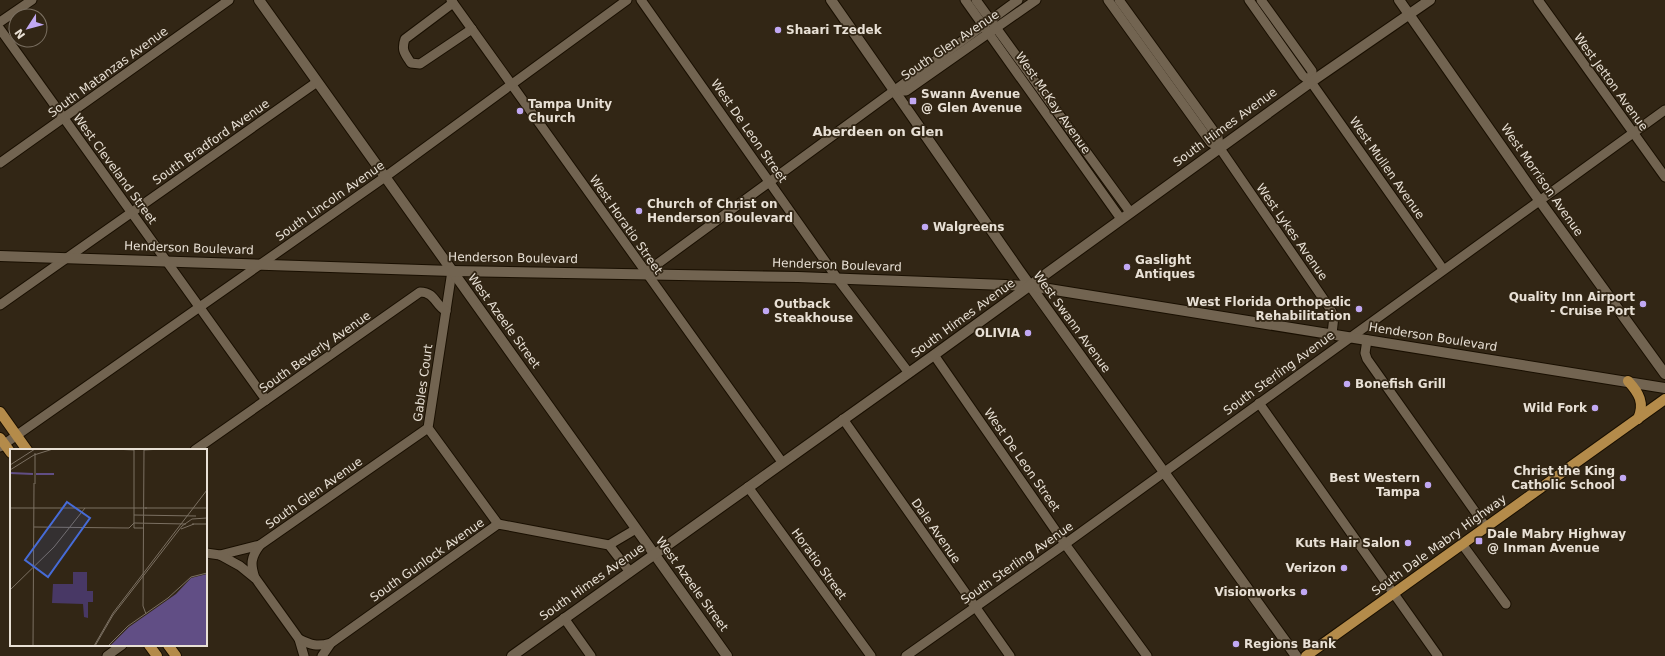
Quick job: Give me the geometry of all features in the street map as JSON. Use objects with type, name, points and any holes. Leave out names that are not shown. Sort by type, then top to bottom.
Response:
[{"type":"main road","name":"West Azeele Street","points":[[259,0],[727,656]]},
{"type":"main road","name":"West Swann Avenue","points":[[831,0],[1030,286],[1296,656]]},
{"type":"main road","name":"West Morrison Avenue","points":[[1399,0],[1539,200],[1640,341],[1655,358],[1665,374]]},
{"type":"main road","name":"South Himes Avenue","points":[[512,656],[1030,286],[1219,147],[1430,0]]},
{"type":"main road","name":"Henderson Boulevard","points":[[0,256],[263,263],[452,271],[645,273],[838,278],[1030,286],[1665,388]]},
{"type":"main road","points":[[1628,381],[1640,397],[1641,412],[1638,419]]},
{"type":"main road","name":"South Dale Mabry Highway","points":[[1306,656],[1665,399]]},
{"type":"main road","points":[[0,412],[27,449]]},
{"type":"main road","points":[[2,443],[10,452]]},
{"type":"main road","points":[[150,646],[157,656]]},
{"type":"main road","points":[[169,646],[176,656]]},
{"type":"street","points":[[0,22],[32,0]]},
{"type":"street","name":"South Matanzas Avenue","points":[[0,163],[229,0]]},
{"type":"street","name":"South Lincoln Avenue","points":[[2,443],[17,435],[385,177],[627,0]]},
{"type":"street","name":"West De Leon Street","points":[[640,0],[838,278],[909,373]]},
{"type":"street","name":"West McKay Avenue","points":[[965,0],[987,22],[997,28],[1130,212]]},
{"type":"street","name":"West McKay Avenue","points":[[976,0],[987,22],[989,34],[1121,219]]},
{"type":"street","name":"South Glen Avenue","points":[[645,273],[1018,0]]},
{"type":"street","name":"South Glen Avenue","points":[[895,91],[906,91],[1036,0]]},
{"type":"street","name":"West Lykes Avenue","points":[[1108,0],[1211,143],[1219,147],[1311,280],[1334,316],[1332,334]]},
{"type":"street","name":"West Lykes Avenue","points":[[1119,0],[1218,137],[1219,147]]},
{"type":"street","name":"West Mullen Avenue","points":[[1249,0],[1304,76],[1311,82],[1443,269]]},
{"type":"street","name":"West Mullen Avenue","points":[[1261,0],[1312,71],[1311,82]]},
{"type":"street","name":"West Jetton Avenue","points":[[1538,0],[1665,177]]},
{"type":"street","points":[[452,1],[405,39],[402,46],[404,53],[411,63],[420,64],[472,29]]},
{"type":"street","name":"West Horatio Street","points":[[452,1],[645,273],[782,462]]},
{"type":"street","name":"West Cleveland Street","points":[[0,30],[266,400]]},
{"type":"street","name":"South Bradford Avenue","points":[[0,305],[317,82]]},
{"type":"street","name":"South Sterling Avenue","points":[[906,656],[1065,544],[1443,269],[1665,110]]},
{"type":"street","name":"Gables Court","points":[[452,271],[428,428],[498,524]]},
{"type":"street","name":"South Beverly Avenue","points":[[196,449],[420,292],[427,292],[434,296],[441,308],[446,311]]},
{"type":"street","points":[[1367,340],[1366,355],[1486,527]]},
{"type":"street","name":"West De Leon Street","points":[[934,355],[1065,544],[1147,656]]},
{"type":"street","points":[[1259,403],[1438,656]]},
{"type":"street","name":"Dale Avenue","points":[[843,419],[1010,656]]},
{"type":"street","name":"South Glen Avenue","points":[[207,553],[220,555],[260,545],[428,428]]},
{"type":"street","name":"Horatio Street","points":[[748,487],[871,656]]},
{"type":"street","name":"South Gunlock Avenue","points":[[322,656],[331,643],[498,524],[608,545]]},
{"type":"street","points":[[630,572],[608,545],[636,529]]},
{"type":"street","points":[[1462,544],[1506,604]]},
{"type":"street","points":[[260,545],[253,554],[251,567],[256,579],[299,638],[304,656]]},
{"type":"street","points":[[220,555],[240,566],[256,579]]},
{"type":"street","points":[[564,618],[591,656]]},
{"type":"street","points":[[299,638],[309,644],[319,646],[331,643]]},
{"type":"street","points":[[107,656],[121,646]]},
{"type":"place","name":"Shaari Tzedek","points":[[778,30]]},
{"type":"place","name":"Swann Avenue @ Glen Avenue","points":[[913,101]]},
{"type":"place","name":"Tampa Unity Church","points":[[520,111]]},
{"type":"place","name":"Church of Christ on Henderson Boulevard","points":[[639,211]]},
{"type":"place","name":"Walgreens","points":[[925,227]]},
{"type":"place","name":"Gaslight Antiques","points":[[1127,267]]},
{"type":"place","name":"Quality Inn Airport - Cruise Port","points":[[1643,304]]},
{"type":"place","name":"West Florida Orthopedic Rehabilitation","points":[[1359,309]]},
{"type":"place","name":"Outback Steakhouse","points":[[766,311]]},
{"type":"place","name":"OLIVIA","points":[[1028,333]]},
{"type":"place","name":"Bonefish Grill","points":[[1347,384]]},
{"type":"place","name":"Wild Fork","points":[[1595,408]]},
{"type":"place","name":"Christ the King Catholic School","points":[[1623,478]]},
{"type":"place","name":"Best Western Tampa","points":[[1428,485]]},
{"type":"place","name":"Dale Mabry Highway @ Inman Avenue","points":[[1479,541]]},
{"type":"place","name":"Kuts Hair Salon","points":[[1408,543]]},
{"type":"place","name":"Verizon","points":[[1344,568]]},
{"type":"place","name":"Visionworks","points":[[1304,592]]},
{"type":"place","name":"Regions Bank","points":[[1236,644]]},
{"type":"district","name":"Aberdeen on Glen","points":[[878,131]]}]
